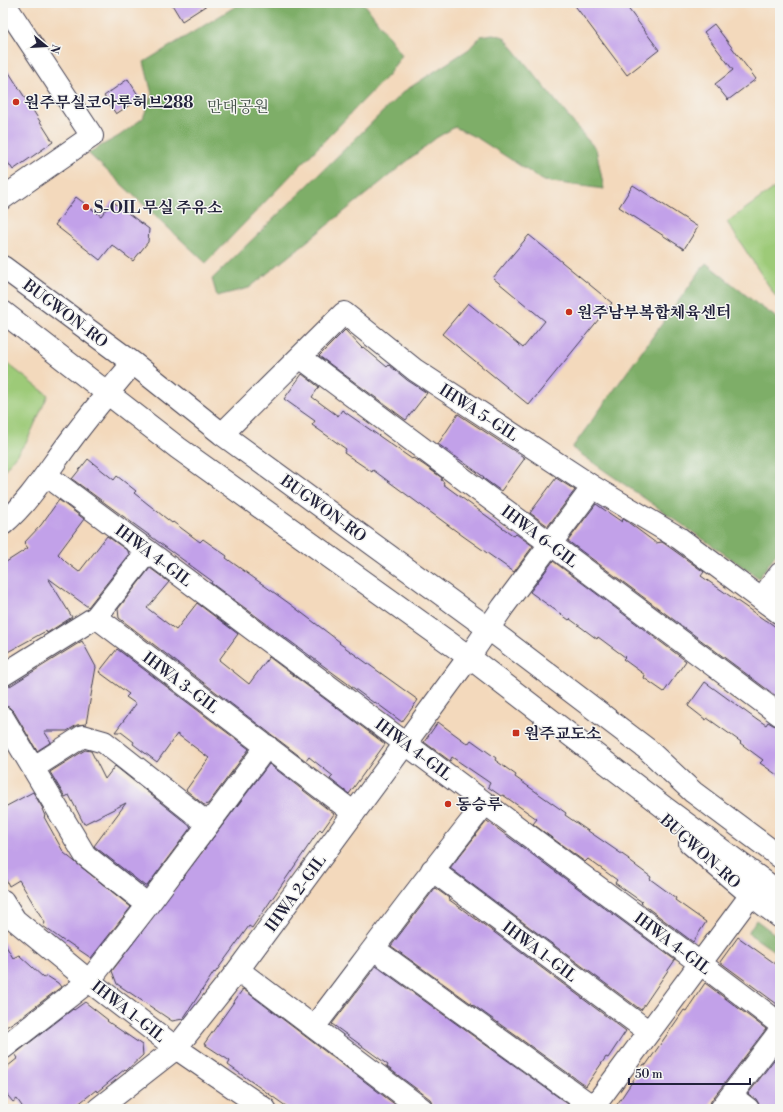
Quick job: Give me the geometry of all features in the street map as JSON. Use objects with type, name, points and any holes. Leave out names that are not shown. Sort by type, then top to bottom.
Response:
[{"type":"street","points":[[3,198],[92,136],[4,3]]},
{"type":"street","name":"BUGWON-RO","points":[[3,267],[133,363],[222,434],[489,629],[646,748],[693,792],[780,857]]},
{"type":"street","name":"BUGWON-RO","points":[[3,312],[178,448],[469,657],[780,893]]},
{"type":"street","name":"IHWA 5-GIL","points":[[222,434],[344,313],[415,370],[593,487],[678,538],[780,613]]},
{"type":"street","name":"IHWA 6-GIL","points":[[300,357],[780,715]]},
{"type":"street","points":[[3,524],[12,516],[46,475],[107,394],[133,363]]},
{"type":"street","name":"IHWA 4-GIL","points":[[46,475],[780,1024]]},
{"type":"street","name":"IHWA 2-GIL","points":[[98,1109],[176,1048],[238,970],[469,657],[503,607],[593,487]]},
{"type":"street","points":[[3,675],[96,617],[148,551]]},
{"type":"street","points":[[761,599],[780,574]]},
{"type":"street","name":"IHWA 3-GIL","points":[[96,617],[354,813]]},
{"type":"street","points":[[3,718],[85,855],[148,905]]},
{"type":"street","points":[[33,768],[83,736],[104,742],[208,824]]},
{"type":"street","points":[[3,1048],[89,981],[267,746]]},
{"type":"street","name":"BUGWON-RO","points":[[646,748],[704,781],[780,838]]},
{"type":"street","name":"BUGWON-RO","points":[[628,779],[667,823],[751,895],[780,917]]},
{"type":"street","points":[[314,1027],[432,870],[485,804]]},
{"type":"street","name":"IHWA 1-GIL","points":[[432,870],[648,1032]]},
{"type":"street","points":[[374,949],[592,1108],[751,895]]},
{"type":"street","name":"IHWA 1-GIL","points":[[3,902],[15,920],[89,981],[176,1048],[265,1109]]},
{"type":"street","points":[[238,970],[422,1109]]},
{"type":"street","points":[[748,1109],[726,1102],[780,1031]]},
{"type":"green space","name":"만대공원","points":[[241,3],[364,3],[402,55],[388,75],[206,263],[88,153],[119,136],[143,118],[152,94],[144,62]]},
{"type":"green space","points":[[493,34],[504,37],[596,149],[604,189],[544,181],[479,139],[455,127],[436,138],[249,288],[217,296],[212,279],[403,92],[469,49],[481,36]]},
{"type":"green space","points":[[780,184],[780,294],[776,297],[727,222]]},
{"type":"green space","points":[[706,263],[757,304],[780,320],[780,548],[759,578],[572,448]]},
{"type":"green space","points":[[3,360],[48,395],[27,441],[3,472]]},
{"type":"green space","points":[[756,920],[780,938],[780,955],[748,933]]},
{"type":"building","points":[[171,3],[210,3],[182,21]]},
{"type":"building","points":[[573,3],[624,3],[659,50],[627,75]]},
{"type":"building","points":[[714,24],[756,79],[728,100],[715,84],[733,70],[704,32]]},
{"type":"building","name":"원주무실코아루허브288","points":[[3,63],[53,142],[13,170],[3,155]]},
{"type":"building","points":[[128,79],[140,98],[116,114],[104,96]]},
{"type":"building","points":[[633,185],[698,227],[684,249],[619,207]]},
{"type":"building","points":[[76,197],[101,216],[112,201],[149,229],[148,242],[133,261],[112,245],[100,260],[55,225]]},
{"type":"building","name":"원주남부복합체육센터","points":[[529,235],[612,303],[529,405],[442,334],[468,303],[523,348],[545,321],[493,278]]},
{"type":"building","points":[[345,330],[362,348],[363,347],[387,367],[389,365],[407,380],[427,393],[406,420],[319,356]]},
{"type":"building","points":[[302,374],[319,387],[312,397],[338,416],[342,410],[412,459],[413,458],[424,465],[442,478],[441,480],[444,482],[443,484],[514,536],[516,534],[533,546],[514,572],[373,470],[372,472],[344,453],[346,449],[312,425],[315,421],[284,399]]},
{"type":"building","points":[[458,414],[525,458],[501,491],[438,444]]},
{"type":"building","points":[[88,459],[114,480],[117,476],[136,491],[134,493],[172,523],[173,522],[200,542],[203,539],[227,556],[226,558],[418,700],[402,722],[211,583],[212,581],[72,479]]},
{"type":"building","points":[[556,478],[575,490],[548,526],[530,513]]},
{"type":"building","points":[[59,500],[84,519],[58,554],[66,562],[79,572],[107,536],[128,551],[129,555],[88,607],[48,578],[72,617],[47,633],[46,631],[4,654],[6,658],[3,660],[3,564],[28,548],[24,543],[41,525]]},
{"type":"building","points":[[596,504],[622,522],[623,519],[625,520],[656,543],[662,542],[665,544],[704,572],[701,576],[780,630],[780,699],[568,541]]},
{"type":"building","points":[[553,561],[686,661],[664,692],[644,678],[645,675],[623,659],[625,657],[598,637],[597,639],[530,592]]},
{"type":"building","points":[[150,568],[169,582],[147,608],[176,630],[197,603],[238,634],[219,660],[249,684],[269,657],[385,744],[349,794],[330,779],[333,776],[309,757],[306,761],[119,618],[118,609]]},
{"type":"building","points":[[82,641],[96,667],[86,724],[77,725],[67,731],[44,731],[51,742],[37,751],[14,712],[9,707],[3,706],[3,687],[10,686]]},
{"type":"building","points":[[117,649],[249,749],[208,804],[204,805],[186,790],[209,758],[177,734],[157,762],[133,744],[134,742],[121,732],[115,732],[136,704],[126,697],[129,694],[99,672]]},
{"type":"building","points":[[705,682],[757,720],[766,725],[768,722],[780,727],[780,777],[760,763],[763,760],[740,743],[741,742],[707,718],[706,720],[688,706]]},
{"type":"building","points":[[438,722],[468,744],[471,740],[496,758],[495,760],[516,775],[515,777],[566,813],[565,815],[629,859],[628,860],[651,877],[650,879],[676,898],[675,900],[706,922],[693,942],[615,883],[617,880],[588,859],[585,862],[533,824],[537,819],[503,795],[501,796],[488,787],[490,783],[452,757],[450,761],[424,742]]},
{"type":"building","points":[[85,750],[91,751],[105,779],[115,766],[191,827],[147,886],[145,886],[94,846],[126,803],[84,824],[69,795],[65,797],[50,772]]},
{"type":"building","points":[[269,764],[334,814],[322,831],[320,829],[252,928],[249,926],[215,973],[214,972],[183,1019],[172,1021],[117,984],[112,971]]},
{"type":"building","points":[[33,792],[43,809],[44,817],[64,853],[131,907],[91,958],[43,926],[45,923],[19,880],[9,886],[3,874],[3,808]]},
{"type":"building","points":[[487,821],[675,960],[641,1010],[450,868]]},
{"type":"building","points":[[435,888],[626,1031],[608,1058],[606,1057],[586,1086],[391,946]]},
{"type":"building","points":[[738,937],[780,967],[780,1008],[776,1005],[777,1004],[720,962]]},
{"type":"building","points":[[3,941],[13,958],[19,955],[44,978],[47,976],[58,983],[61,987],[23,1016],[3,1029]]},
{"type":"building","points":[[376,966],[568,1104],[568,1109],[434,1109],[430,1099],[387,1067],[388,1065],[332,1024]]},
{"type":"building","points":[[705,983],[766,1029],[711,1101],[709,1109],[614,1109],[644,1064],[646,1065],[684,1010],[686,1011]]},
{"type":"building","points":[[243,989],[401,1109],[290,1109],[228,1065],[230,1061],[204,1044]]},
{"type":"building","points":[[85,1002],[108,1020],[107,1021],[142,1045],[143,1055],[126,1071],[125,1069],[97,1092],[96,1090],[72,1109],[24,1109],[17,1099],[13,1102],[3,1090],[3,1070],[18,1058],[15,1054],[73,1009],[74,1010]]},
{"type":"building","points":[[780,1052],[780,1109],[764,1109],[760,1106],[756,1099],[748,1094]]},
{"type":"place","name":"원주무실코아루허브288","points":[[16,102]]},
{"type":"place","name":"S-OIL 무실 주유소","points":[[86,207]]},
{"type":"place","name":"원주남부복합체육센터","points":[[569,312]]},
{"type":"place","name":"원주교도소","points":[[516,733]]},
{"type":"place","name":"동승루","points":[[448,804]]}]
